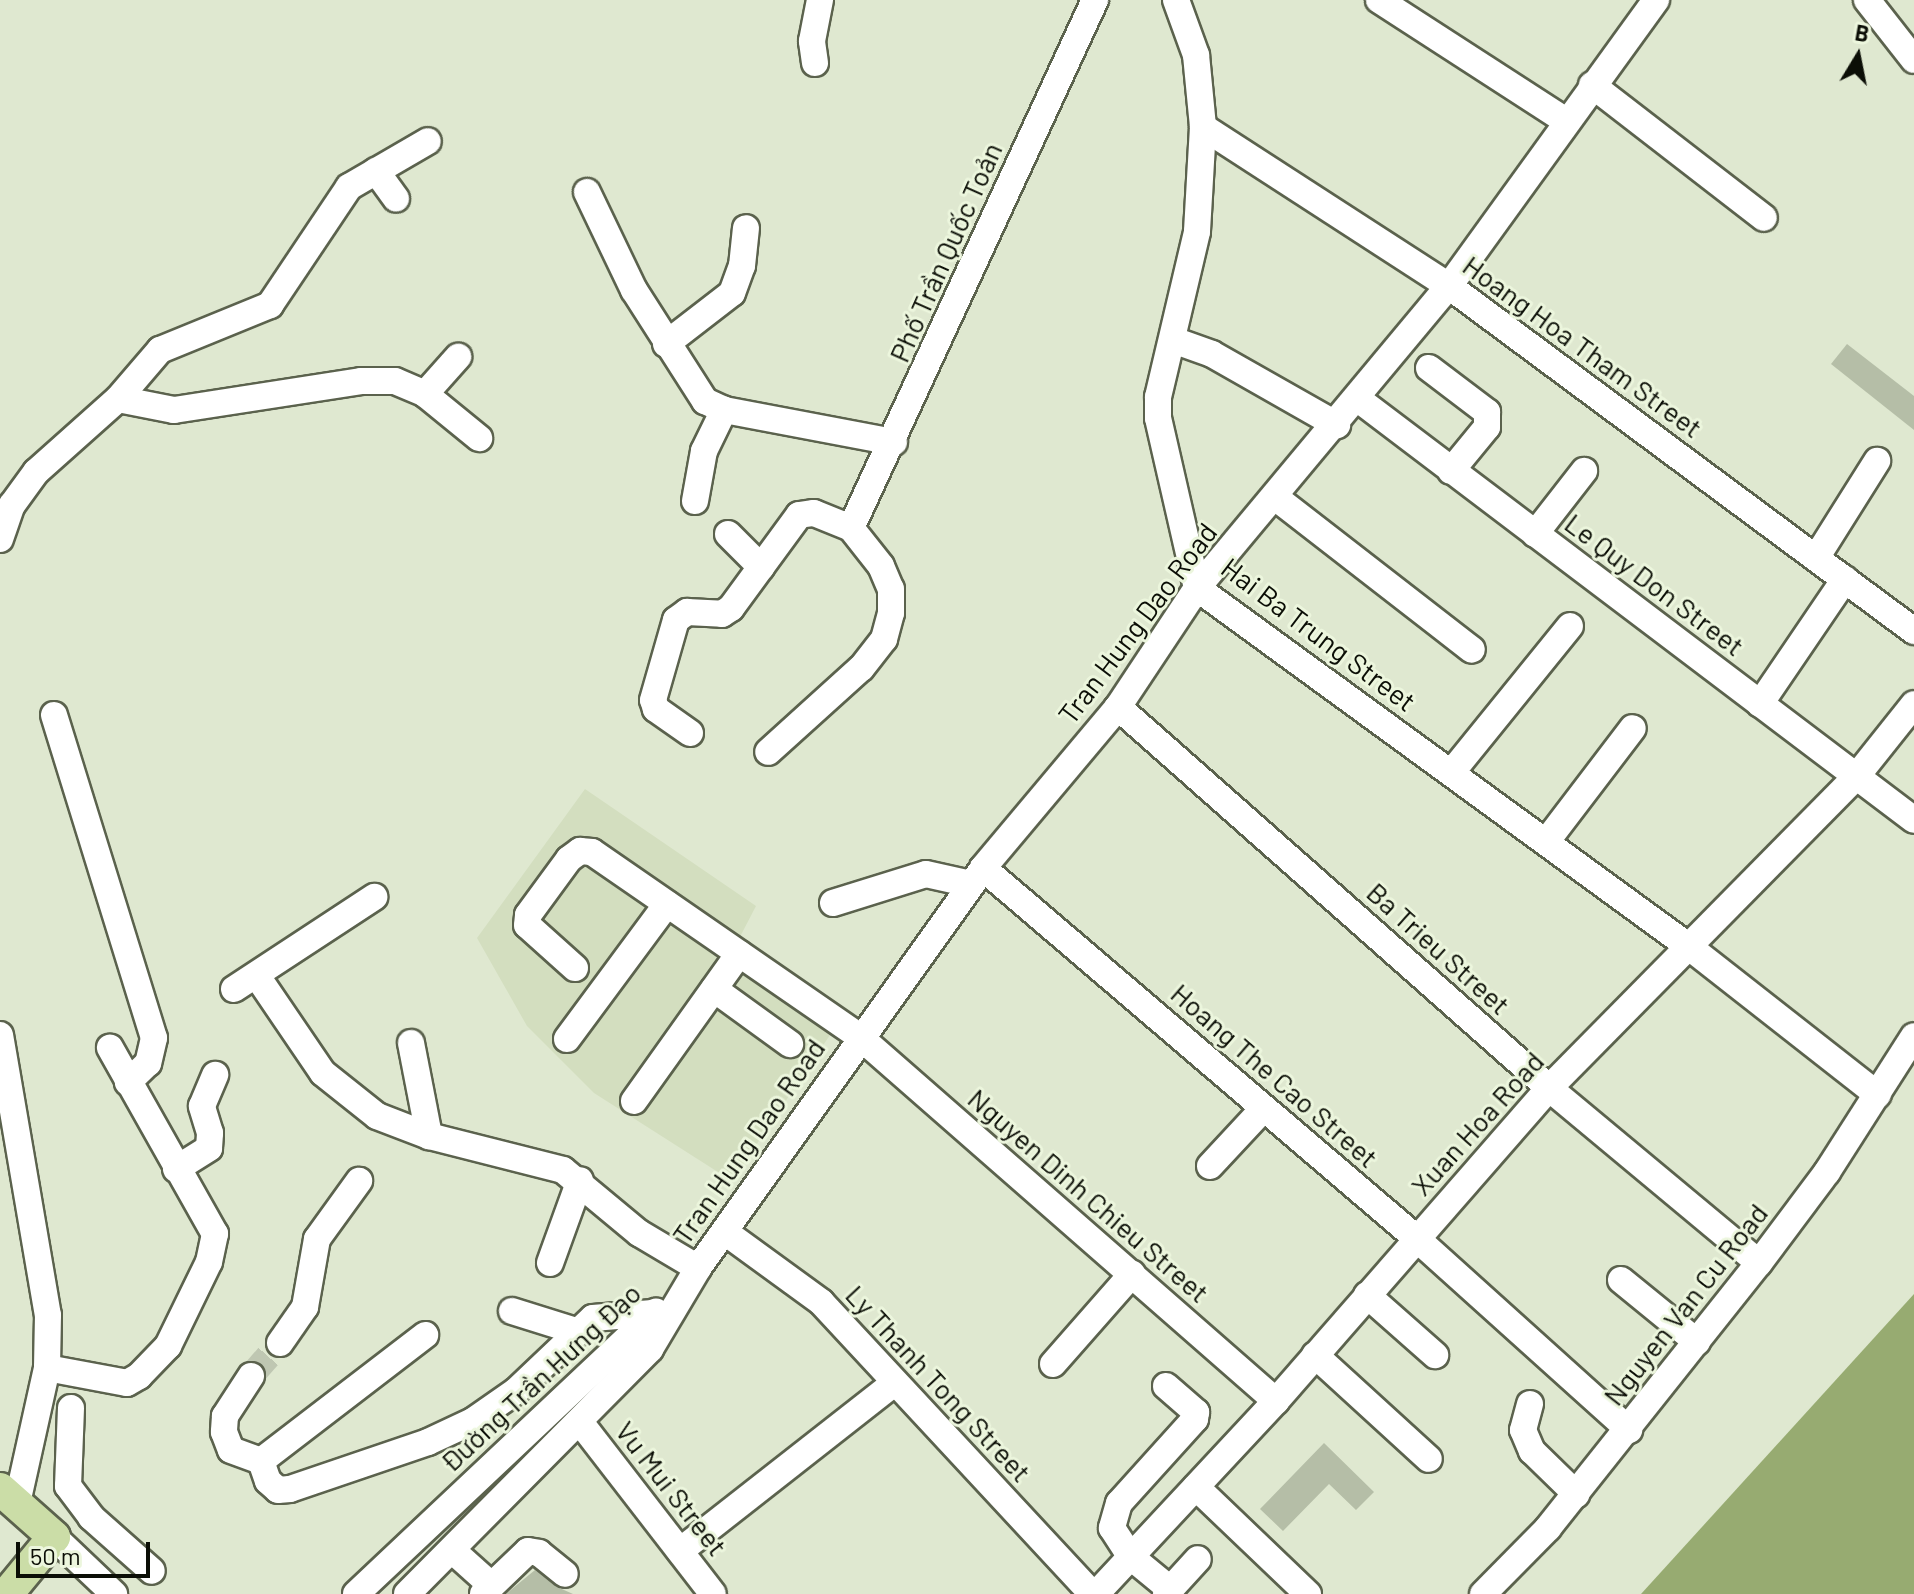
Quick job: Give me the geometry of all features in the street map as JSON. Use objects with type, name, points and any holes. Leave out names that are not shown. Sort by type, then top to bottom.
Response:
[{"type":"main road","points":[[8,1593],[54,1537],[9,1496]]},
{"type":"street","points":[[815,63],[812,41],[820,0]]},
{"type":"street","name":"Phố Trần Quốc Toản","points":[[851,528],[894,442],[1095,0]]},
{"type":"street","name":"Hai Ba Trung Street","points":[[1176,0],[1196,55],[1203,127],[1197,232],[1158,418],[1197,588],[1688,946],[1878,1095]]},
{"type":"street","points":[[1379,0],[1566,121]]},
{"type":"street","name":"Tran Hung Dao Road","points":[[681,1292],[977,876],[1118,707],[1197,588],[1337,425],[1449,286],[1656,0]]},
{"type":"street","points":[[1867,0],[1914,60]]},
{"type":"street","points":[[1592,85],[1764,218]]},
{"type":"street","name":"Hoang Hoa Tham Street","points":[[1203,127],[1449,286],[1914,631]]},
{"type":"street","points":[[0,539],[6,501],[118,399],[160,350],[270,305],[312,248],[336,201],[376,171],[428,141]]},
{"type":"street","points":[[376,171],[396,199]]},
{"type":"street","points":[[587,192],[666,344],[705,401],[724,410],[894,442]]},
{"type":"street","points":[[666,344],[732,293],[742,266],[746,228]]},
{"type":"street","points":[[1173,340],[1212,354],[1337,425]]},
{"type":"street","points":[[425,394],[458,357]]},
{"type":"street","points":[[1429,368],[1487,412],[1487,427],[1451,471]]},
{"type":"street","points":[[118,399],[174,410],[361,381],[395,381],[425,394],[479,438]]},
{"type":"street","name":"Le Quy Don Street","points":[[1358,399],[1914,820]]},
{"type":"street","points":[[695,501],[704,451],[724,410]]},
{"type":"street","points":[[1816,558],[1877,461]]},
{"type":"street","points":[[1535,534],[1584,471]]},
{"type":"street","points":[[1275,497],[1472,650]]},
{"type":"street","points":[[690,733],[656,709],[653,700],[676,620],[687,612],[722,614],[731,608],[799,515],[814,513],[851,528],[881,566],[891,589],[884,639],[861,668],[768,752]]},
{"type":"street","points":[[728,534],[761,567]]},
{"type":"street","points":[[1760,704],[1845,579]]},
{"type":"street","points":[[1451,773],[1570,626]]},
{"type":"street","name":"Xuan Hoa Road","points":[[1094,1594],[1276,1401],[1549,1088],[1856,777],[1914,704]]},
{"type":"street","name":"Ba Trieu Street","points":[[1118,707],[1549,1088],[1759,1263]]},
{"type":"street","points":[[54,715],[154,1038],[148,1063],[128,1082]]},
{"type":"street","points":[[1546,842],[1633,728]]},
{"type":"street","name":"Nguyen Dinh Chieu Street","points":[[575,968],[527,925],[528,915],[569,859],[580,851],[592,852],[860,1037],[1276,1401]]},
{"type":"street","points":[[833,903],[926,874],[977,876]]},
{"type":"street","name":"Hoang The Cao Street","points":[[977,876],[1264,1108],[1416,1238],[1629,1430]]},
{"type":"street","points":[[374,897],[245,982],[323,1073],[345,1094],[377,1116],[429,1136],[539,1160],[580,1180],[639,1233],[698,1268]]},
{"type":"street","points":[[567,1039],[667,904]]},
{"type":"street","points":[[634,1101],[739,954]]},
{"type":"street","points":[[714,989],[790,1044]]},
{"type":"street","points":[[0,1035],[46,1288],[47,1368],[9,1496]]},
{"type":"street","name":"Nguyen Van Cu Road","points":[[1483,1594],[1576,1494],[1759,1263],[1878,1095],[1914,1036]]},
{"type":"street","points":[[411,1043],[429,1136]]},
{"type":"street","points":[[47,1368],[127,1383],[153,1365],[168,1346],[209,1262],[215,1234],[210,1216],[176,1169],[110,1048]]},
{"type":"street","points":[[176,1169],[209,1148],[210,1133],[202,1106],[215,1075]]},
{"type":"street","points":[[1210,1166],[1264,1108]]},
{"type":"street","points":[[550,1263],[580,1180]]},
{"type":"street","points":[[280,1343],[305,1307],[317,1239],[359,1181]]},
{"type":"street","name":"Ly Thanh Tong Street","points":[[725,1232],[821,1302],[1094,1594]]},
{"type":"street","points":[[1053,1364],[1132,1274]]},
{"type":"street","points":[[1621,1280],[1697,1342]]},
{"type":"street","name":"Đường Trần Hưng Đạo","points":[[356,1594],[653,1313],[681,1292]]},
{"type":"street","name":"Đường Trần Hưng Đạo","points":[[407,1594],[650,1349],[681,1292]]},
{"type":"street","points":[[1367,1295],[1435,1355]]},
{"type":"street","points":[[512,1311],[576,1331]]},
{"type":"street","points":[[261,1461],[268,1481],[278,1490],[290,1489],[428,1442],[516,1391],[576,1331],[612,1313],[653,1313]]},
{"type":"street","points":[[261,1461],[425,1335]]},
{"type":"street","points":[[1315,1355],[1429,1459]]},
{"type":"street","points":[[251,1376],[225,1416],[224,1432],[231,1450],[261,1461]]},
{"type":"street","points":[[680,1551],[894,1383]]},
{"type":"street","points":[[1166,1386],[1196,1412],[1195,1419],[1146,1469],[1112,1516],[1112,1528],[1131,1557],[1168,1591],[1198,1559]]},
{"type":"street","points":[[1530,1404],[1523,1430],[1532,1451],[1576,1494]]},
{"type":"street","points":[[71,1408],[68,1486],[110,1533],[152,1571]]},
{"type":"street","name":"Vu Mui Street","points":[[580,1422],[713,1594]]},
{"type":"street","points":[[1196,1487],[1308,1594]]},
{"type":"street","points":[[81,1561],[110,1533]]},
{"type":"street","points":[[54,1537],[114,1594]]},
{"type":"street","points":[[452,1550],[487,1590],[528,1551],[539,1553],[565,1574]]},
{"type":"shaded area","points":[[585,789],[756,906],[730,956],[832,1032],[732,1181],[594,1093],[527,1026],[477,938]]},
{"type":"shaded area","points":[[1914,1294],[1914,1594],[1641,1594]]},
{"type":"building","points":[[1847,344],[1914,396],[1914,430],[1831,364]]},
{"type":"building","points":[[1324,1443],[1374,1492],[1356,1510],[1329,1484],[1283,1531],[1260,1509]]},
{"type":"building","points":[[535,1570],[555,1586],[573,1594],[506,1594]]},
{"type":"tunnel","points":[[251,1376],[280,1343]]}]
